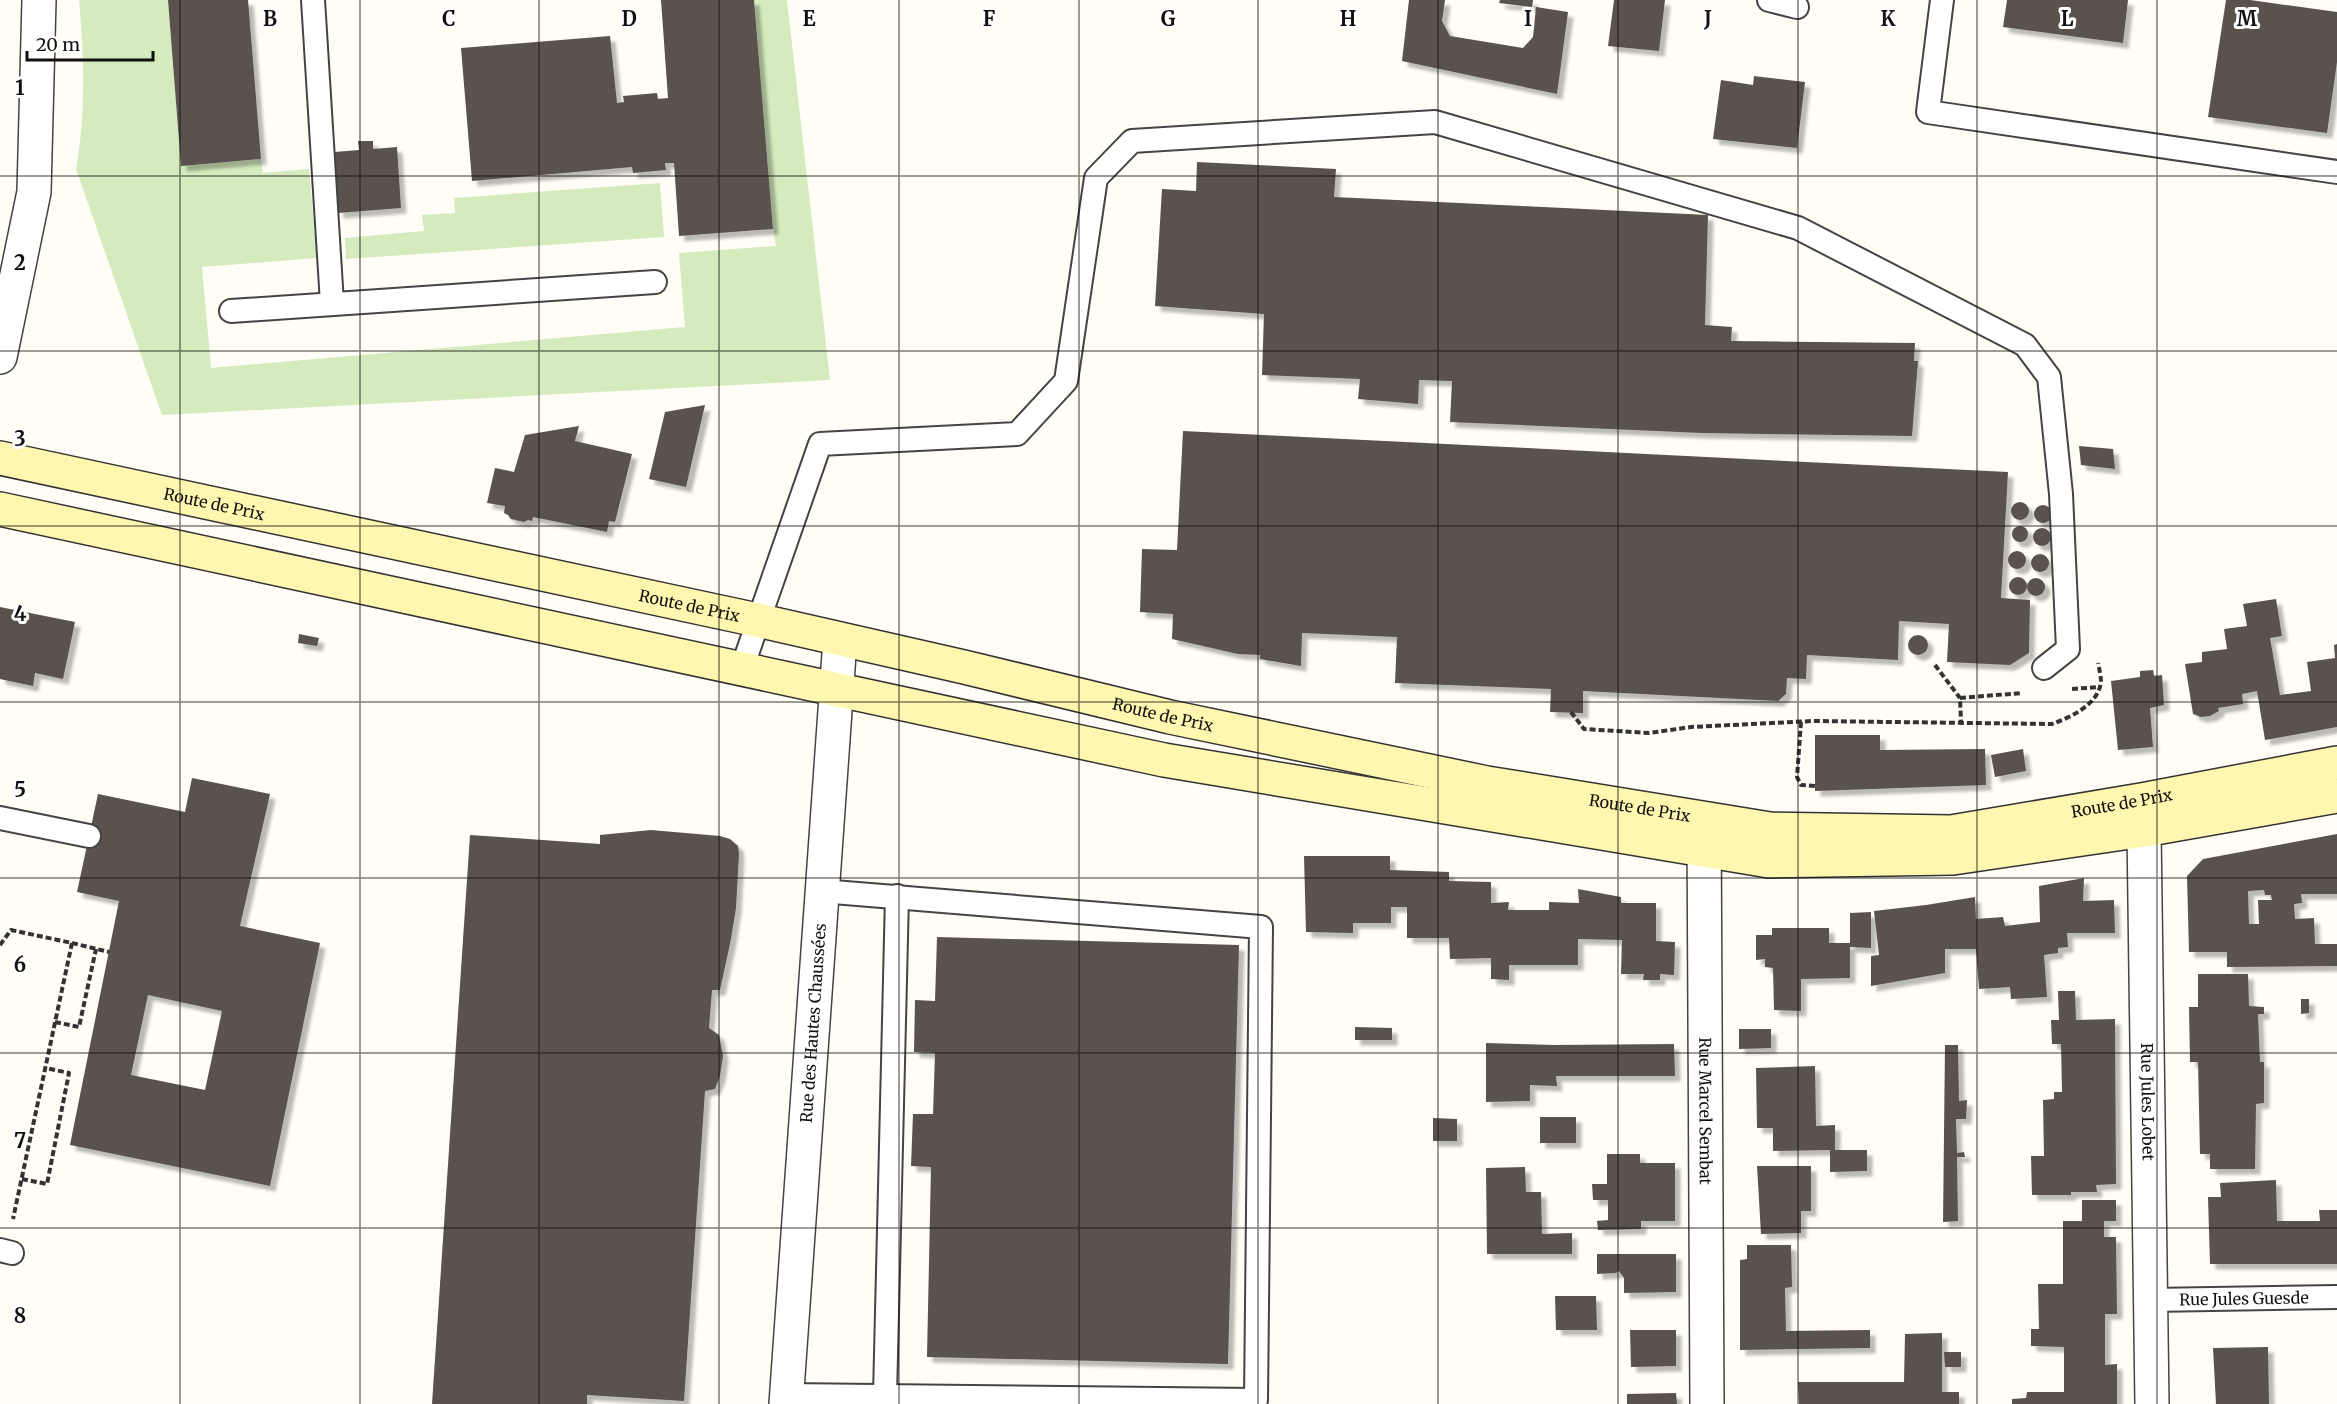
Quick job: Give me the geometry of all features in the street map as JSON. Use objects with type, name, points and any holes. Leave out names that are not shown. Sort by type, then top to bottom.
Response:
[{"type":"main road","name":"Route de Prix","points":[[0,458],[757,620],[1170,717],[1487,783],[1770,829],[1951,832],[2337,795]]},
{"type":"main road","name":"Route de Prix","points":[[0,508],[1164,760],[1769,861],[1953,858],[2142,815],[2337,763]]},
{"type":"street","points":[[0,357],[34,192],[39,0]]},
{"type":"street","name":"Rue des Hautes Chaussées","points":[[786,1400],[840,640]]},
{"type":"street","name":"Rue Jules Lobet","points":[[2142,815],[2152,1404]]},
{"type":"street","name":"Rue Marcel Sembat","points":[[1704,818],[1707,1404]]},
{"type":"lane","points":[[313,0],[332,303]]},
{"type":"lane","points":[[1769,0],[1797,8]]},
{"type":"lane","points":[[1942,0],[1928,112],[2337,172]]},
{"type":"lane","points":[[742,668],[820,444],[1017,434],[1066,381],[1096,178],[1132,141],[1435,122],[1797,228],[2025,345],[2049,377],[2061,494],[2068,649],[2044,668]]},
{"type":"lane","points":[[231,311],[655,282]]},
{"type":"lane","points":[[0,818],[89,836]]},
{"type":"lane","points":[[786,1400],[885,1396],[1256,1400],[1261,927],[821,891]]},
{"type":"lane","points":[[885,1396],[897,896]]},
{"type":"lane","name":"Rue Jules Guesde","points":[[2151,1300],[2337,1297]]},
{"type":"path","points":[[1571,712],[1584,729],[1649,733],[1691,727],[1801,722],[1961,721],[2052,724],[2068,718],[2096,696],[2100,682],[2098,656]]},
{"type":"path","points":[[1935,665],[1960,698],[1961,721]]},
{"type":"path","points":[[1801,722],[1797,777],[1801,785],[1815,786]]},
{"type":"path","points":[[0,945],[11,930],[109,952]]},
{"type":"path","points":[[6,1251],[72,944]]},
{"type":"path","points":[[55,1022],[79,1027],[96,949]]},
{"type":"path","points":[[22,1179],[47,1184],[69,1073],[46,1068]]},
{"type":"green space","points":[[79,0],[168,0],[181,165],[261,159],[263,173],[309,169],[317,258],[202,267],[211,368],[685,327],[679,253],[776,246],[754,0],[787,0],[830,380],[162,415],[76,169],[83,84]]},
{"type":"green space","points":[[660,183],[664,237],[346,259],[345,238],[424,231],[422,215],[455,213],[454,198]]},
{"type":"building","points":[[168,0],[248,0],[261,159],[181,166]]},
{"type":"building","points":[[661,0],[754,0],[773,229],[679,236],[674,163],[665,163],[666,170],[633,173],[632,167],[472,181],[461,48],[610,36],[617,103],[624,102],[623,96],[657,93],[658,99],[668,98]]},
{"type":"building","points":[[1409,0],[1445,0],[1442,21],[1450,36],[1523,48],[1533,37],[1536,7],[1568,12],[1557,94],[1402,61]]},
{"type":"building","points":[[1500,0],[1533,0],[1532,7],[1499,3]]},
{"type":"building","points":[[1614,0],[1665,0],[1659,51],[1608,46]]},
{"type":"building","points":[[2007,0],[2128,0],[2123,43],[2003,27]]},
{"type":"building","points":[[2226,0],[2250,0],[2337,12],[2337,62],[2327,133],[2208,117]]},
{"type":"building","points":[[1754,76],[1805,82],[1797,148],[1713,139],[1721,80],[1753,85]]},
{"type":"building","points":[[358,141],[373,141],[373,149],[397,147],[401,208],[338,213],[334,152],[359,150]]},
{"type":"building","points":[[1197,162],[1336,169],[1334,197],[1708,215],[1705,325],[1732,327],[1731,341],[1915,343],[1914,361],[1918,361],[1912,436],[1702,433],[1450,422],[1452,381],[1419,380],[1418,404],[1358,399],[1360,379],[1262,375],[1264,314],[1155,306],[1162,189],[1196,191]]},
{"type":"building","points":[[705,405],[686,487],[649,479],[665,412]]},
{"type":"building","points":[[579,426],[575,441],[632,454],[615,522],[609,521],[607,532],[533,517],[532,521],[524,522],[511,519],[504,513],[505,506],[487,503],[495,468],[514,472],[525,435]]},
{"type":"building","points":[[1183,431],[2008,472],[2001,598],[2030,600],[2029,653],[2010,665],[1947,662],[1949,624],[1899,621],[1898,660],[1807,655],[1806,679],[1787,678],[1786,694],[1778,701],[1583,691],[1583,713],[1550,712],[1551,689],[1395,683],[1397,637],[1302,633],[1301,666],[1260,659],[1260,655],[1238,654],[1172,639],[1173,614],[1140,612],[1142,549],[1177,550]]},
{"type":"building","points":[[2079,446],[2113,449],[2115,469],[2081,465]]},
{"type":"building","points":[[2020,502],[2026,505],[2029,511],[2026,517],[2020,520],[2014,517],[2011,511],[2014,505]]},
{"type":"building","points":[[2039,505],[2047,505],[2052,510],[2050,521],[2039,523],[2034,518],[2034,510]]},
{"type":"building","points":[[2017,526],[2023,526],[2028,534],[2026,540],[2017,542],[2012,537],[2012,531]]},
{"type":"building","points":[[2038,528],[2046,528],[2051,533],[2049,544],[2038,546],[2033,541],[2033,533]]},
{"type":"building","points":[[2017,551],[2023,554],[2026,560],[2023,566],[2017,569],[2011,566],[2008,560],[2011,554]]},
{"type":"building","points":[[2040,554],[2046,557],[2049,563],[2046,569],[2040,572],[2034,569],[2031,563],[2034,557]]},
{"type":"building","points":[[2018,577],[2024,580],[2027,586],[2024,592],[2018,595],[2012,592],[2009,586],[2012,580]]},
{"type":"building","points":[[2036,578],[2042,581],[2045,587],[2042,593],[2036,596],[2030,593],[2027,587],[2030,581]]},
{"type":"building","points":[[2276,599],[2282,636],[2270,638],[2280,695],[2311,691],[2307,662],[2335,658],[2334,645],[2337,644],[2337,727],[2265,740],[2257,691],[2242,694],[2243,704],[2218,708],[2219,711],[2210,716],[2201,717],[2193,714],[2185,664],[2202,662],[2202,652],[2227,649],[2224,629],[2247,626],[2243,604]]},
{"type":"building","points":[[0,607],[75,622],[63,679],[35,673],[33,686],[0,679]]},
{"type":"building","points":[[299,634],[319,638],[317,646],[298,643]]},
{"type":"building","points":[[1918,635],[1925,638],[1928,645],[1925,652],[1918,655],[1911,652],[1908,645],[1911,638]]},
{"type":"building","points":[[2153,670],[2154,676],[2162,675],[2164,705],[2150,708],[2153,747],[2118,750],[2111,681],[2140,677],[2140,671]]},
{"type":"building","points":[[1815,735],[1880,735],[1880,750],[1985,749],[1986,785],[1815,791]]},
{"type":"building","points":[[2023,749],[2026,771],[1995,777],[1991,755]]},
{"type":"building","points":[[192,778],[270,794],[240,926],[320,943],[270,1186],[70,1145],[119,901],[77,892],[98,794],[185,812]],"holes":[[[148,995],[222,1011],[205,1090],[131,1075]]]},
{"type":"building","points":[[651,830],[720,836],[730,839],[738,846],[739,854],[736,908],[731,939],[720,990],[712,990],[709,1028],[719,1035],[723,1056],[715,1089],[705,1091],[684,1401],[587,1395],[587,1404],[432,1404],[470,835],[600,844],[600,835]]},
{"type":"building","points":[[2337,834],[2337,894],[2301,894],[2302,903],[2294,904],[2295,919],[2314,918],[2315,944],[2337,944],[2337,966],[2227,967],[2227,952],[2189,952],[2187,876],[2203,859]],"holes":[[[2264,890],[2265,895],[2271,895],[2272,900],[2258,900],[2259,924],[2249,924],[2248,891]]]},
{"type":"building","points":[[1304,856],[1390,856],[1390,870],[1449,872],[1449,881],[1491,882],[1491,903],[1509,902],[1508,910],[1549,910],[1549,902],[1579,903],[1578,889],[1621,897],[1621,903],[1656,903],[1656,941],[1675,942],[1674,975],[1660,974],[1660,980],[1643,980],[1644,974],[1621,974],[1622,940],[1578,939],[1578,965],[1509,965],[1509,980],[1491,979],[1491,958],[1450,959],[1449,938],[1407,938],[1407,907],[1391,907],[1391,923],[1353,923],[1353,933],[1306,932]]},
{"type":"building","points":[[2084,878],[2083,901],[2114,900],[2115,933],[2067,933],[2068,947],[2058,948],[2058,953],[2044,955],[2047,997],[2011,999],[2010,987],[1979,989],[1976,949],[1945,949],[1945,973],[1871,986],[1871,956],[1879,955],[1874,911],[1975,897],[1976,919],[2003,917],[2005,926],[2040,922],[2039,886]]},
{"type":"building","points":[[1871,912],[1871,948],[1850,947],[1850,978],[1801,979],[1801,1011],[1774,1010],[1773,968],[1765,967],[1765,959],[1756,960],[1756,935],[1772,935],[1772,928],[1829,928],[1829,943],[1850,943],[1850,913]]},
{"type":"building","points":[[937,937],[1239,945],[1228,1364],[927,1357],[931,1167],[911,1166],[913,1114],[933,1114],[935,1053],[914,1052],[915,1000],[935,1001]]},
{"type":"building","points":[[2198,974],[2248,974],[2249,1006],[2264,1007],[2264,1014],[2258,1014],[2260,1062],[2264,1062],[2264,1103],[2256,1104],[2255,1169],[2210,1169],[2210,1154],[2200,1154],[2198,1062],[2190,1062],[2189,1007],[2198,1007]]},
{"type":"building","points":[[2058,991],[2075,991],[2076,1020],[2115,1019],[2116,1184],[2096,1185],[2097,1192],[2032,1195],[2031,1156],[2044,1156],[2043,1100],[2054,1099],[2054,1092],[2062,1092],[2061,1044],[2052,1044],[2051,1020],[2059,1020]]},
{"type":"building","points":[[2301,999],[2309,999],[2309,1013],[2301,1014]]},
{"type":"building","points":[[1355,1027],[1392,1028],[1392,1040],[1355,1040]]},
{"type":"building","points":[[1739,1029],[1771,1029],[1771,1048],[1739,1049]]},
{"type":"building","points":[[1486,1043],[1674,1044],[1675,1076],[1556,1076],[1557,1086],[1530,1085],[1530,1101],[1486,1102]]},
{"type":"building","points":[[1945,1045],[1958,1045],[1959,1101],[1967,1100],[1966,1119],[1956,1119],[1957,1153],[1964,1152],[1965,1157],[1957,1157],[1958,1221],[1943,1222]]},
{"type":"building","points":[[1815,1066],[1816,1126],[1835,1125],[1835,1150],[1867,1150],[1867,1171],[1830,1172],[1830,1150],[1773,1151],[1773,1128],[1757,1128],[1756,1068]]},
{"type":"building","points":[[1540,1117],[1576,1117],[1576,1143],[1540,1143]]},
{"type":"building","points":[[1433,1118],[1457,1119],[1457,1141],[1433,1141]]},
{"type":"building","points":[[1607,1154],[1640,1154],[1640,1163],[1675,1163],[1675,1221],[1641,1221],[1641,1229],[1598,1230],[1597,1221],[1608,1220],[1608,1200],[1593,1200],[1592,1184],[1607,1184]]},
{"type":"building","points":[[1757,1166],[1811,1166],[1811,1211],[1801,1211],[1801,1233],[1761,1234]]},
{"type":"building","points":[[1525,1167],[1526,1192],[1541,1192],[1542,1234],[1572,1233],[1572,1254],[1487,1254],[1486,1168]]},
{"type":"building","points":[[2276,1180],[2277,1221],[2320,1221],[2319,1210],[2337,1210],[2337,1264],[2210,1264],[2208,1197],[2221,1197],[2220,1183]]},
{"type":"building","points":[[2082,1200],[2116,1200],[2116,1221],[2104,1221],[2104,1237],[2116,1237],[2117,1314],[2105,1314],[2105,1365],[2117,1364],[2117,1404],[2012,1404],[2012,1399],[2026,1398],[2027,1392],[2064,1392],[2064,1347],[2031,1346],[2031,1329],[2039,1329],[2038,1284],[2063,1284],[2063,1221],[2082,1221]]},
{"type":"building","points":[[1747,1245],[1791,1245],[1792,1287],[1785,1288],[1786,1331],[1870,1330],[1870,1348],[1740,1350],[1740,1260],[1747,1259]]},
{"type":"building","points":[[1597,1254],[1676,1254],[1676,1292],[1624,1293],[1624,1278],[1619,1271],[1597,1274]]},
{"type":"building","points":[[1555,1296],[1596,1296],[1597,1330],[1556,1330]]},
{"type":"building","points":[[1630,1330],[1676,1330],[1676,1366],[1631,1367]]},
{"type":"building","points":[[1942,1333],[1942,1392],[1959,1392],[1959,1404],[1799,1404],[1798,1382],[1904,1382],[1905,1334]]},
{"type":"building","points":[[2268,1347],[2269,1404],[2216,1404],[2213,1348]]},
{"type":"building","points":[[1944,1352],[1961,1352],[1961,1367],[1945,1367]]},
{"type":"building","points":[[1676,1393],[1677,1404],[1627,1404],[1627,1394]]}]
